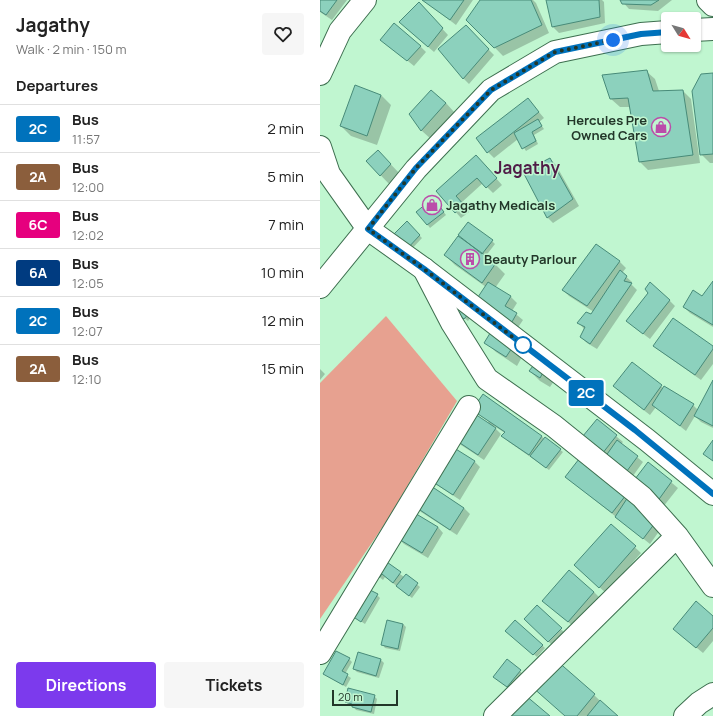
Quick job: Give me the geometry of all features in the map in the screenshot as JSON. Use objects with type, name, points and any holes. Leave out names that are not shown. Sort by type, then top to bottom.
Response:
[{"type":"street","points":[[320,74],[340,31],[365,0]]},
{"type":"street","points":[[708,0],[713,5]]},
{"type":"street","points":[[701,29],[713,28]]},
{"type":"street","points":[[320,287],[416,168],[491,90],[555,52],[641,34],[661,33]]},
{"type":"street","points":[[320,147],[329,174],[368,229],[424,269],[647,440],[713,494]]},
{"type":"street","points":[[424,269],[452,324],[487,378],[554,426],[642,497],[677,536],[713,586]]},
{"type":"street","points":[[320,653],[469,407]]},
{"type":"street","points":[[495,716],[677,536]]},
{"type":"street","points":[[685,716],[699,703],[713,694]]},
{"type":"shaded area","points":[[386,316],[457,401],[388,519],[320,619],[320,383]]},
{"type":"building","points":[[320,0],[337,0],[326,15],[320,11]]},
{"type":"building","points":[[422,0],[464,0],[450,20]]},
{"type":"building","points":[[480,0],[531,0],[542,25],[494,48],[466,20]]},
{"type":"building","points":[[546,0],[599,0],[600,17],[552,27]]},
{"type":"building","points":[[620,0],[659,0],[651,5],[622,4]]},
{"type":"building","points":[[419,2],[443,28],[428,47],[399,22]]},
{"type":"building","points":[[394,23],[421,46],[407,61],[380,40]]},
{"type":"building","points":[[466,25],[489,49],[463,79],[438,49]]},
{"type":"building","name":"Hercules Pre Owned Cars","points":[[647,70],[653,91],[683,90],[693,155],[639,162],[628,98],[610,99],[602,75]]},
{"type":"building","points":[[713,73],[713,154],[700,155],[692,91],[701,74]]},
{"type":"building","points":[[355,85],[381,95],[367,136],[340,126]]},
{"type":"building","points":[[431,90],[446,103],[421,131],[409,114]]},
{"type":"building","points":[[528,98],[539,112],[487,153],[476,138]]},
{"type":"building","points":[[538,119],[542,126],[532,132],[536,141],[522,149],[514,133]]},
{"type":"building","points":[[378,150],[391,164],[380,176],[366,161]]},
{"type":"building","points":[[476,155],[497,178],[486,188],[477,178],[456,196],[464,205],[455,213],[436,191]]},
{"type":"building","points":[[550,158],[573,199],[547,218],[523,172]]},
{"type":"building","name":"Jagathy Medicals","points":[[433,198],[444,212],[427,225],[416,212]]},
{"type":"building","points":[[407,221],[420,235],[406,250],[392,236]]},
{"type":"building","points":[[468,222],[493,240],[482,254],[458,235]]},
{"type":"building","name":"Beauty Parlour","points":[[458,236],[496,263],[482,283],[444,255]]},
{"type":"building","points":[[596,244],[620,261],[587,306],[562,290]]},
{"type":"building","points":[[620,270],[627,276],[624,281],[632,283],[590,344],[580,337],[585,327],[577,323],[586,312],[591,314]]},
{"type":"building","points":[[713,281],[713,325],[683,307],[693,290],[702,296]]},
{"type":"building","points":[[488,282],[511,296],[505,306],[517,313],[509,327],[474,303]]},
{"type":"building","points":[[650,282],[670,300],[643,334],[626,321],[648,293],[645,289]]},
{"type":"building","points":[[461,304],[470,312],[464,319],[455,311]]},
{"type":"building","points":[[673,318],[713,346],[713,349],[695,375],[653,346]]},
{"type":"building","points":[[492,330],[514,345],[506,357],[484,343]]},
{"type":"building","points":[[537,361],[546,367],[540,378],[529,371]]},
{"type":"building","points":[[632,362],[662,385],[644,410],[613,386]]},
{"type":"building","points":[[713,380],[713,426],[694,416]]},
{"type":"building","points":[[664,386],[694,404],[680,426],[652,405]]},
{"type":"building","points":[[483,394],[542,436],[529,455],[501,436],[505,432],[472,410]]},
{"type":"building","points":[[472,412],[496,428],[478,455],[454,439]]},
{"type":"building","points":[[597,419],[617,435],[598,459],[578,442]]},
{"type":"building","points":[[545,437],[561,449],[546,468],[530,456]]},
{"type":"building","points":[[617,440],[638,456],[624,475],[603,460]]},
{"type":"building","points":[[713,440],[713,461],[703,454]]},
{"type":"building","points":[[451,446],[475,461],[453,495],[430,480]]},
{"type":"building","points":[[579,459],[626,495],[612,513],[565,477]]},
{"type":"building","points":[[648,462],[672,481],[657,502],[632,483]]},
{"type":"building","points":[[428,484],[464,508],[450,530],[414,506]]},
{"type":"building","points":[[628,497],[655,523],[643,539],[615,517]]},
{"type":"building","points":[[413,512],[438,527],[422,553],[397,538]]},
{"type":"building","points":[[611,524],[636,546],[599,588],[574,565]]},
{"type":"building","points":[[384,560],[401,572],[393,583],[382,574],[379,578],[374,574]]},
{"type":"building","points":[[569,570],[594,592],[568,622],[542,601]]},
{"type":"building","points":[[406,574],[418,583],[409,596],[396,586]]},
{"type":"building","points":[[368,589],[378,594],[361,622],[352,616]]},
{"type":"building","points":[[696,601],[713,616],[713,628],[696,648],[673,629]]},
{"type":"building","points":[[537,605],[562,628],[548,642],[524,619]]},
{"type":"building","points":[[387,620],[403,624],[398,649],[381,645]]},
{"type":"building","points":[[515,620],[543,645],[533,655],[505,631]]},
{"type":"building","points":[[336,651],[350,658],[342,671],[348,674],[343,685],[323,674]]},
{"type":"building","points":[[358,652],[381,659],[376,676],[353,669]]},
{"type":"building","points":[[507,659],[521,670],[507,687],[493,677]]},
{"type":"building","points":[[556,660],[595,694],[577,716],[565,716],[531,686]]},
{"type":"building","points":[[348,688],[375,695],[371,712],[352,707],[352,704],[345,702]]},
{"type":"building","points":[[525,695],[550,716],[507,716]]},
{"type":"building","points":[[600,700],[618,716],[587,716]]},
{"type":"bus line","name":"2C","points":[[661,33],[641,34],[555,52],[491,90],[416,168],[368,229],[424,269],[635,430],[713,494]]},
{"type":"place","name":"Hercules Pre Owned Cars","points":[[661,127]]},
{"type":"place","name":"Jagathy Medicals","points":[[432,205]]},
{"type":"place","name":"Beauty Parlour","points":[[470,259]]},
{"type":"district","name":"Jagathy","points":[[527,168]]},
{"type":"route","points":[[523,345],[424,269],[368,229],[416,168],[491,90],[555,52],[613,40]]}]
